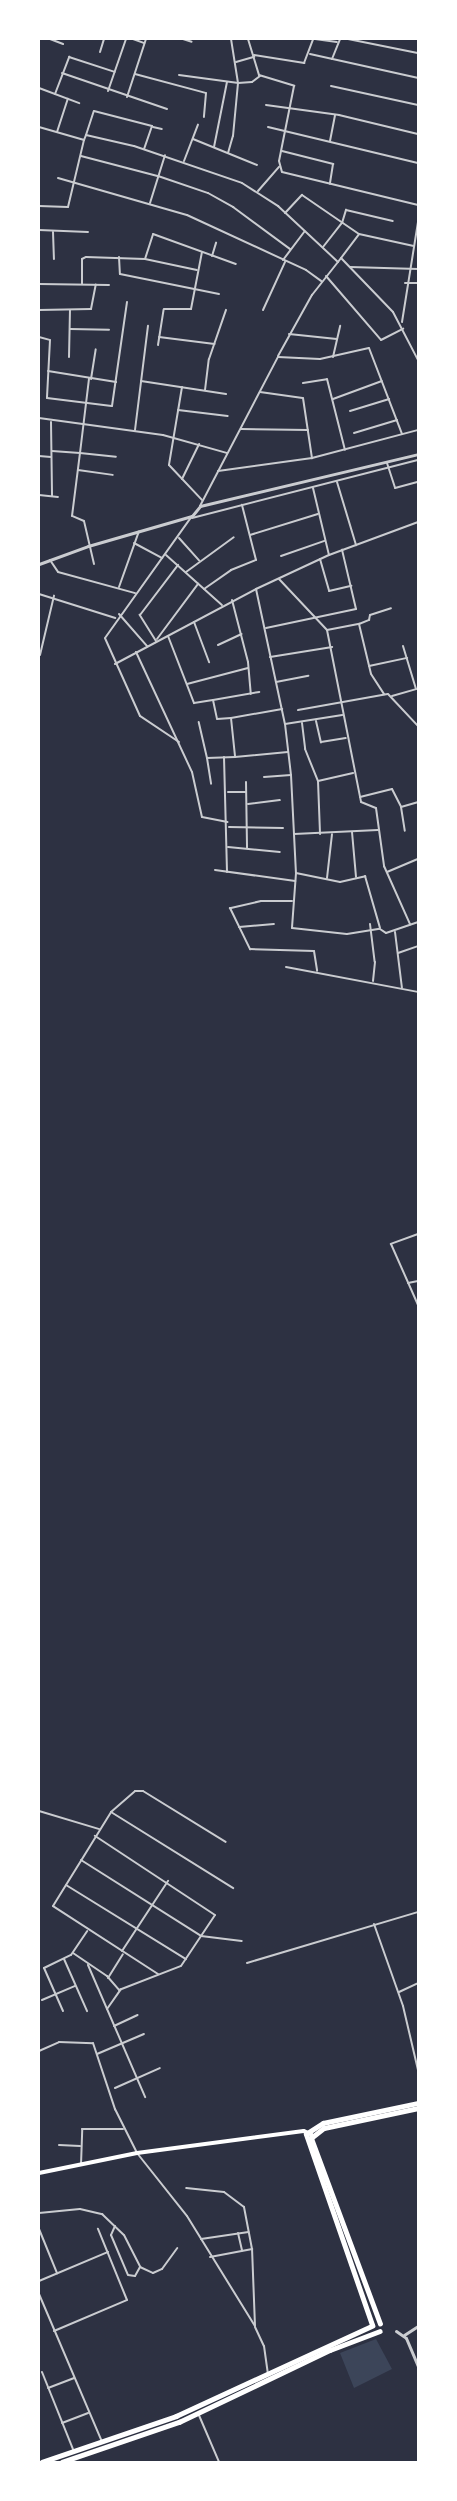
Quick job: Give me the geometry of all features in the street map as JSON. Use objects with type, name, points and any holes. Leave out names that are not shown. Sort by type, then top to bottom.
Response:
[{"type":"highway","points":[[380,2331],[373,2331],[306,2142],[307,2131],[323,2123],[418,2103]]},
{"type":"highway","points":[[380,2331],[380,2324],[315,2153],[312,2135],[324,2128],[418,2108]]},
{"type":"highway","points":[[42,2462],[176,2416],[380,2324]]},
{"type":"highway","points":[[62,2462],[198,2413],[330,2350],[380,2331]]},
{"type":"main road","points":[[39,2173],[136,2153],[307,2131],[312,2135]]},
{"type":"street","points":[[50,39],[63,44]]},
{"type":"street","points":[[100,52],[104,39]]},
{"type":"street","points":[[108,91],[126,39]]},
{"type":"street","points":[[127,98],[145,41],[133,39]]},
{"type":"street","points":[[183,39],[192,42]]},
{"type":"street","points":[[228,153],[233,136],[237,83],[236,62],[231,39]]},
{"type":"street","points":[[248,39],[260,76]]},
{"type":"street","points":[[236,62],[254,56],[304,63],[310,54],[314,39],[336,42]]},
{"type":"street","points":[[332,59],[336,42],[340,39]]},
{"type":"street","points":[[348,39],[418,53]]},
{"type":"street","points":[[310,54],[418,78]]},
{"type":"street","points":[[55,94],[69,57],[114,72]]},
{"type":"street","points":[[62,73],[127,98],[167,109]]},
{"type":"street","points":[[135,74],[206,93],[204,117]]},
{"type":"street","points":[[179,75],[237,83],[252,82],[260,76]]},
{"type":"street","points":[[258,191],[279,167],[292,84],[260,76]]},
{"type":"street","points":[[214,147],[227,82]]},
{"type":"street","points":[[331,86],[418,105]]},
{"type":"street","points":[[39,88],[79,103]]},
{"type":"street","points":[[57,132],[68,99]]},
{"type":"street","points":[[266,105],[335,115],[418,134]]},
{"type":"street","points":[[39,206],[67,208],[93,111],[162,129]]},
{"type":"street","points":[[330,141],[335,115]]},
{"type":"street","points":[[184,161],[198,125]]},
{"type":"street","points":[[144,149],[152,126]]},
{"type":"street","points":[[39,127],[84,140]]},
{"type":"street","points":[[268,127],[418,162]]},
{"type":"street","points":[[86,135],[184,161],[258,191],[338,262]]},
{"type":"street","points":[[193,139],[257,165]]},
{"type":"street","points":[[281,151],[333,164],[330,184]]},
{"type":"street","points":[[150,203],[165,155]]},
{"type":"street","points":[[81,156],[158,176],[233,207],[291,249]]},
{"type":"street","points":[[279,167],[295,177],[418,206]]},
{"type":"street","points":[[58,178],[150,203],[222,230],[321,281]]},
{"type":"street","points":[[285,213],[302,195],[360,234],[414,246]]},
{"type":"street","points":[[323,247],[342,223],[348,210],[393,221]]},
{"type":"street","points":[[402,325],[405,283],[410,269],[418,222]]},
{"type":"street","points":[[39,230],[88,232]]},
{"type":"street","points":[[53,231],[54,259]]},
{"type":"street","points":[[263,310],[284,261],[305,231]]},
{"type":"street","points":[[145,259],[153,234],[236,264]]},
{"type":"street","points":[[179,742],[140,716],[105,638],[116,618],[179,538],[200,506],[290,334],[321,281],[360,234]]},
{"type":"street","points":[[212,256],[216,243]]},
{"type":"street","points":[[158,345],[162,310],[190,310],[196,270],[202,252]]},
{"type":"street","points":[[82,284],[83,257],[145,259],[196,270]]},
{"type":"street","points":[[118,257],[120,274],[219,294]]},
{"type":"street","points":[[341,258],[402,325],[418,360]]},
{"type":"street","points":[[351,267],[418,269]]},
{"type":"street","points":[[326,276],[381,340],[404,329]]},
{"type":"street","points":[[405,283],[418,284]]},
{"type":"street","points":[[39,284],[109,285]]},
{"type":"street","points":[[39,310],[91,309],[96,284]]},
{"type":"street","points":[[39,337],[49,338],[47,398],[86,404],[114,405],[127,302]]},
{"type":"street","points":[[69,357],[70,310]]},
{"type":"street","points":[[205,390],[215,344],[226,310]]},
{"type":"street","points":[[135,430],[148,326]]},
{"type":"street","points":[[333,357],[340,326]]},
{"type":"street","points":[[69,329],[109,330]]},
{"type":"street","points":[[290,334],[337,339]]},
{"type":"street","points":[[159,337],[215,344]]},
{"type":"street","points":[[278,357],[333,357],[369,348],[402,434]]},
{"type":"street","points":[[94,564],[87,546],[83,520],[72,515],[82,425],[96,349]]},
{"type":"street","points":[[48,371],[117,382]]},
{"type":"street","points":[[303,383],[327,379],[345,450]]},
{"type":"street","points":[[141,381],[226,394]]},
{"type":"street","points":[[333,399],[382,381]]},
{"type":"street","points":[[182,387],[169,465],[202,500]]},
{"type":"street","points":[[259,392],[303,398],[312,458]]},
{"type":"street","points":[[350,411],[389,399]]},
{"type":"street","points":[[178,411],[228,416]]},
{"type":"street","points":[[39,418],[174,437],[227,453]]},
{"type":"street","points":[[354,433],[397,420]]},
{"type":"street","points":[[51,421],[52,496]]},
{"type":"street","points":[[240,429],[308,430]]},
{"type":"street","points":[[218,471],[312,458],[418,430]]},
{"type":"street","points":[[182,480],[199,444]]},
{"type":"street","points":[[52,451],[116,457]]},
{"type":"street","points":[[39,564],[87,546],[193,515],[337,482],[418,454]]},
{"type":"street","points":[[39,456],[51,458]]},
{"type":"street","points":[[200,506],[418,460]]},
{"type":"street","points":[[388,465],[395,488],[418,482]]},
{"type":"street","points":[[78,470],[113,476]]},
{"type":"street","points":[[337,482],[356,545]]},
{"type":"street","points":[[313,488],[329,555]]},
{"type":"street","points":[[39,495],[58,496]]},
{"type":"street","points":[[204,589],[231,570],[255,561],[242,505]]},
{"type":"street","points":[[250,535],[318,514]]},
{"type":"street","points":[[115,664],[232,600],[329,555],[418,522]]},
{"type":"street","points":[[118,588],[139,531]]},
{"type":"street","points":[[186,572],[199,560],[234,537]]},
{"type":"street","points":[[179,538],[199,560]]},
{"type":"street","points":[[281,556],[325,540]]},
{"type":"street","points":[[134,543],[162,558]]},
{"type":"street","points":[[265,628],[315,616],[355,610],[342,550]]},
{"type":"street","points":[[166,554],[222,605]]},
{"type":"street","points":[[320,559],[329,591],[351,586]]},
{"type":"street","points":[[50,560],[58,572],[135,593]]},
{"type":"street","points":[[156,641],[140,615],[178,565]]},
{"type":"street","points":[[279,579],[327,630],[332,647],[353,773],[362,803],[375,807],[386,872],[410,925]]},
{"type":"street","points":[[156,641],[198,584]]},
{"type":"street","points":[[256,589],[285,724],[291,775],[296,873],[292,901],[294,930],[371,932],[381,929]]},
{"type":"street","points":[[39,594],[54,596],[81,610],[116,618]]},
{"type":"street","points":[[40,655],[54,596]]},
{"type":"street","points":[[232,600],[249,668],[251,694]]},
{"type":"street","points":[[327,630],[359,624],[369,620],[370,615],[392,608]]},
{"type":"street","points":[[119,614],[147,647]]},
{"type":"street","points":[[194,622],[208,662]]},
{"type":"street","points":[[359,624],[369,666],[385,694]]},
{"type":"street","points":[[218,645],[242,634]]},
{"type":"street","points":[[168,636],[194,703],[259,692]]},
{"type":"street","points":[[392,696],[417,688],[403,646]]},
{"type":"street","points":[[270,657],[332,647]]},
{"type":"street","points":[[136,652],[193,775],[202,817],[228,822]]},
{"type":"street","points":[[369,666],[407,658]]},
{"type":"street","points":[[187,684],[249,668]]},
{"type":"street","points":[[276,682],[308,676]]},
{"type":"street","points":[[298,710],[340,700],[385,694],[392,696],[418,726]]},
{"type":"street","points":[[213,700],[218,719],[282,709]]},
{"type":"street","points":[[285,724],[316,721],[342,715]]},
{"type":"street","points":[[231,718],[235,757]]},
{"type":"street","points":[[316,721],[321,742],[346,738]]},
{"type":"street","points":[[198,722],[212,784]]},
{"type":"street","points":[[302,723],[304,749],[318,781],[320,834]]},
{"type":"street","points":[[207,758],[288,752]]},
{"type":"street","points":[[224,757],[228,792],[227,872]]},
{"type":"street","points":[[318,781],[353,773]]},
{"type":"street","points":[[264,777],[291,775]]},
{"type":"street","points":[[246,782],[248,848]]},
{"type":"street","points":[[360,797],[392,789],[401,807],[405,831]]},
{"type":"street","points":[[228,792],[247,792]]},
{"type":"street","points":[[248,804],[280,800]]},
{"type":"street","points":[[401,807],[418,802]]},
{"type":"street","points":[[228,827],[283,828]]},
{"type":"street","points":[[294,834],[379,830]]},
{"type":"street","points":[[352,832],[356,877]]},
{"type":"street","points":[[327,878],[332,834]]},
{"type":"street","points":[[228,847],[280,852]]},
{"type":"street","points":[[386,872],[418,859]]},
{"type":"street","points":[[215,870],[295,881]]},
{"type":"street","points":[[296,873],[340,882],[356,877],[367,878],[381,929],[386,933],[418,922]]},
{"type":"street","points":[[292,901],[233,904],[231,910],[252,950],[316,952],[317,971]]},
{"type":"street","points":[[239,927],[274,924]]},
{"type":"street","points":[[370,924],[373,981]]},
{"type":"street","points":[[395,930],[402,988]]},
{"type":"street","points":[[398,953],[418,946]]},
{"type":"street","points":[[286,967],[373,981],[418,992]]},
{"type":"street","points":[[418,1234],[392,1242],[418,1305]]},
{"type":"street","points":[[408,1283],[418,1281]]},
{"type":"street","points":[[158,1974],[52,1908],[111,1812],[126,1797],[141,1790],[226,1842]]},
{"type":"street","points":[[39,1811],[100,1829]]},
{"type":"street","points":[[111,1812],[233,1888]]},
{"type":"street","points":[[73,1953],[108,1977],[116,1989],[121,1989],[179,1967],[201,1936],[214,1911],[95,1836]]},
{"type":"street","points":[[81,1860],[201,1936],[242,1941]]},
{"type":"street","points":[[108,1977],[168,1881]]},
{"type":"street","points":[[66,1885],[186,1959]]},
{"type":"street","points":[[247,1963],[418,1912]]},
{"type":"street","points":[[374,1924],[399,1993],[418,2070]]},
{"type":"street","points":[[39,1971],[73,1953],[87,1931]]},
{"type":"street","points":[[64,1959],[87,2011]]},
{"type":"street","points":[[87,1964],[145,2097]]},
{"type":"street","points":[[44,1968],[63,2011]]},
{"type":"street","points":[[399,1993],[418,1983]]},
{"type":"street","points":[[42,2000],[75,1985]]},
{"type":"street","points":[[106,2009],[121,1989]]},
{"type":"street","points":[[114,2026],[138,2015]]},
{"type":"street","points":[[96,2055],[144,2034]]},
{"type":"street","points":[[39,2051],[56,2042],[90,2041],[123,2129],[136,2153],[201,2239],[254,2327],[264,2346],[268,2373]]},
{"type":"street","points":[[115,2088],[160,2068]]},
{"type":"street","points":[[81,2165],[80,2146],[84,2128],[123,2129]]},
{"type":"street","points":[[58,2145],[80,2146]]},
{"type":"street","points":[[186,2188],[224,2192],[241,2203],[252,2249],[254,2327]]},
{"type":"street","points":[[39,2214],[83,2209],[99,2213],[115,2225],[140,2267],[159,2272],[177,2248]]},
{"type":"street","points":[[115,2225],[111,2235],[128,2275],[135,2276],[140,2267]]},
{"type":"street","points":[[39,2229],[57,2273]]},
{"type":"street","points":[[54,2331],[126,2301],[98,2229]]},
{"type":"street","points":[[201,2239],[249,2232]]},
{"type":"street","points":[[238,2234],[242,2251]]},
{"type":"street","points":[[210,2257],[252,2249]]},
{"type":"street","points":[[39,2281],[108,2252]]},
{"type":"street","points":[[39,2294],[102,2442]]},
{"type":"street","points":[[404,2335],[418,2326]]},
{"type":"street","points":[[396,2331],[404,2335],[418,2366]]},
{"type":"street","points":[[42,2372],[74,2452]]},
{"type":"street","points":[[48,2388],[74,2378]]},
{"type":"street","points":[[62,2423],[89,2412]]},
{"type":"street","points":[[198,2413],[219,2462]]},
{"type":"shaded area","points":[[376,2339],[392,2369],[354,2388],[340,2353]]}]
